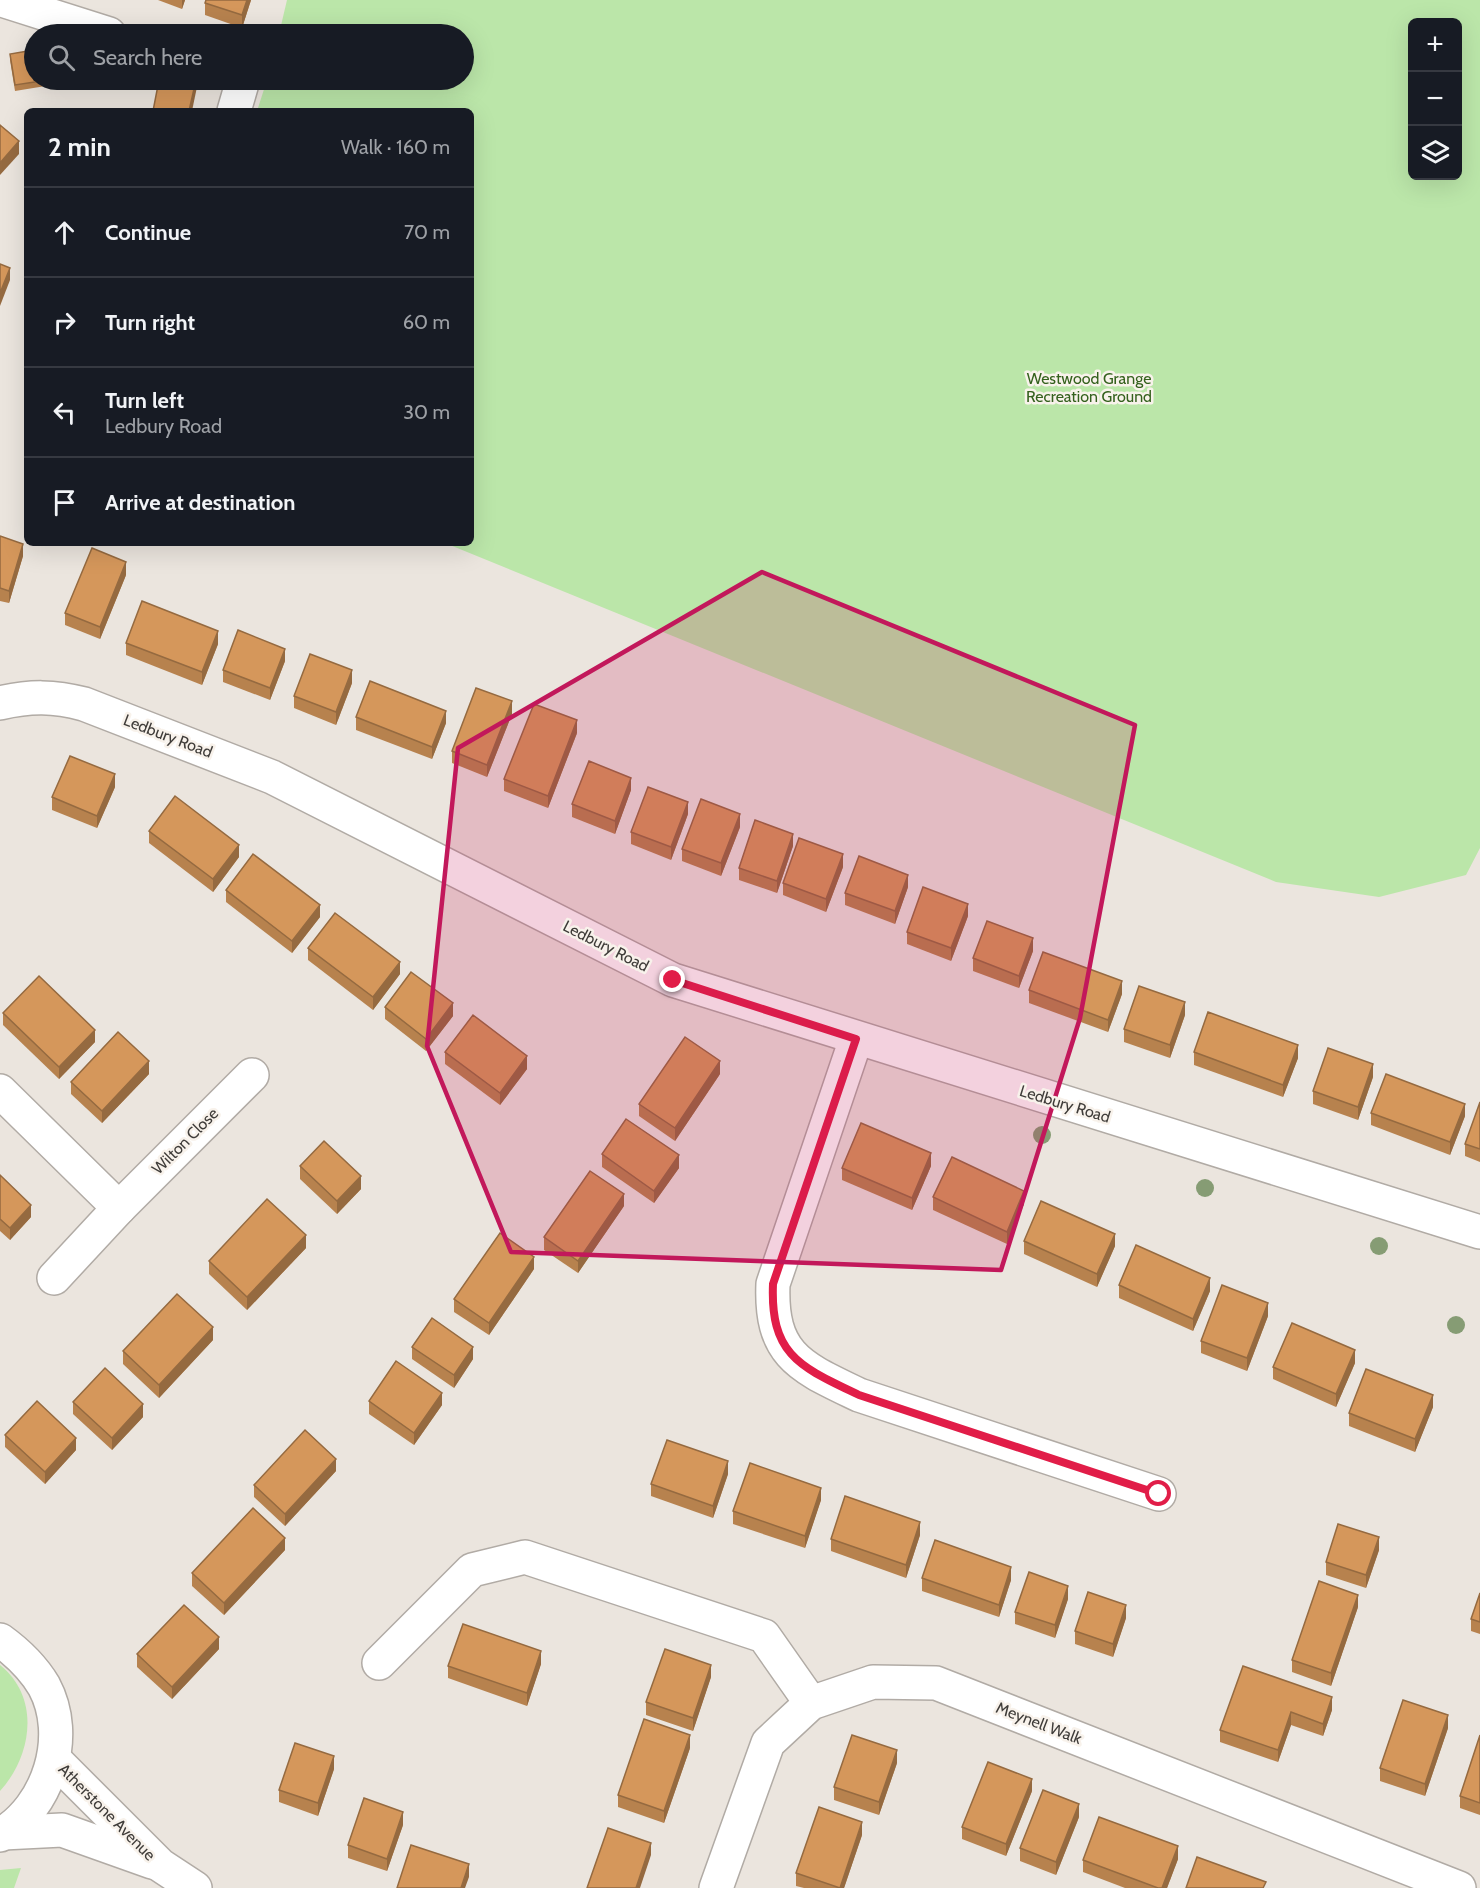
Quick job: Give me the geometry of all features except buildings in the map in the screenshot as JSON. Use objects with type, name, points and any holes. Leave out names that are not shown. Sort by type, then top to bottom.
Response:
[{"type":"street","points":[[2,0],[78,24]]},
{"type":"street","points":[[235,108],[240,90]]},
{"type":"street","name":"Ledbury Road","points":[[14,700],[59,697],[84,704],[272,777],[673,980],[1480,1232]]},
{"type":"street","points":[[856,1039],[773,1284],[772,1313],[782,1345],[815,1373],[859,1395],[1159,1494]]},
{"type":"street","name":"Wilton Close","points":[[54,1278],[118,1208],[252,1075]]},
{"type":"street","points":[[0,1091],[118,1208]]},
{"type":"street","points":[[379,1663],[472,1570],[525,1557],[764,1636],[810,1703]]},
{"type":"street","points":[[0,1640],[25,1659],[45,1688],[55,1721],[55,1760],[46,1784],[29,1809],[2,1834]]},
{"type":"street","name":"Meynell Walk","points":[[716,1888],[768,1743],[810,1703],[873,1682],[936,1683],[1459,1888]]},
{"type":"street","name":"Atherstone Avenue","points":[[55,1760],[160,1864],[195,1888]]},
{"type":"street","name":"Atherstone Avenue","points":[[2,1834],[62,1830],[160,1864]]},
{"type":"highlighted area","points":[[762,572],[1135,725],[1080,1018],[1001,1270],[511,1252],[427,1046],[458,748]]},
{"type":"green space","name":"Westwood Grange Recreation Ground","points":[[287,0],[1480,0],[1480,848],[1466,875],[1379,897],[1276,882],[452,546],[474,546],[474,108],[258,108],[264,90],[474,90],[474,24],[281,24]]},
{"type":"green space","points":[[0,1665],[13,1678],[22,1694],[27,1727],[25,1744],[19,1761],[11,1777],[0,1791]]},
{"type":"green space","points":[[21,1868],[14,1888],[0,1888],[0,1870]]},
{"type":"route","points":[[673,980],[856,1039],[773,1284],[772,1313],[782,1345],[815,1373],[859,1395],[1159,1494]]}]
